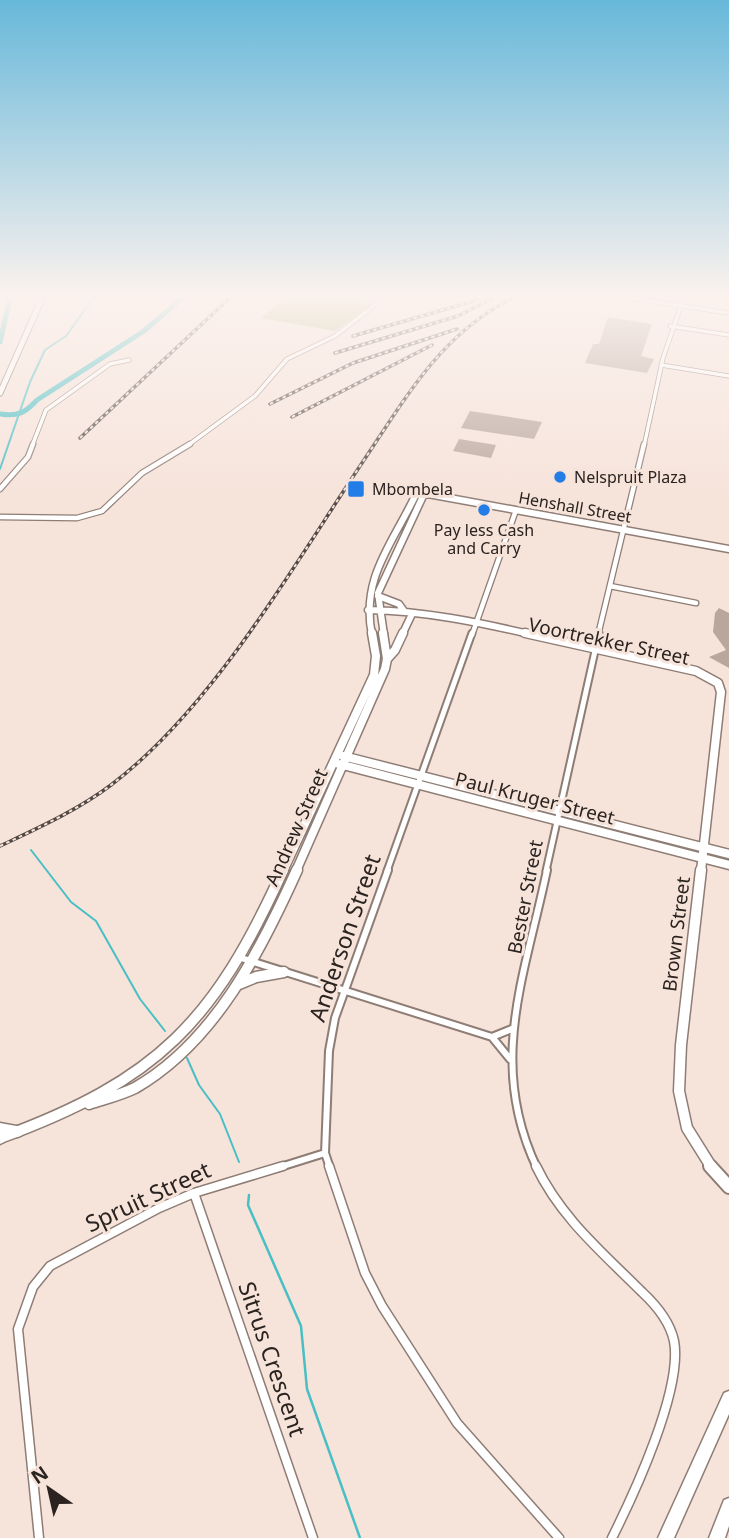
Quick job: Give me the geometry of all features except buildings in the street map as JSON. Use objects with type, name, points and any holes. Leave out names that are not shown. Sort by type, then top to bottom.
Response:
[{"type":"main road","points":[[0,1129],[18,1131]]},
{"type":"main road","points":[[666,1538],[729,1398]]},
{"type":"main road","points":[[723,1526],[729,1505]]},
{"type":"street","points":[[0,393],[12,366]]},
{"type":"street","points":[[0,489],[28,457],[46,411],[108,366]]},
{"type":"street","points":[[0,517],[77,518],[102,511],[142,473],[195,441],[255,396],[281,366]]},
{"type":"street","name":"Bester Street","points":[[661,366],[558,815],[514,1028],[510,1081],[522,1136],[537,1169],[558,1203],[596,1250],[648,1298],[664,1318],[673,1341]]},
{"type":"street","points":[[666,366],[729,376]]},
{"type":"street","points":[[404,611],[399,604],[378,596],[421,493]]},
{"type":"street","name":"Henshall Street","points":[[421,493],[729,549]]},
{"type":"street","name":"Andrew Street","points":[[0,1138],[86,1105],[121,1095],[175,1058],[213,1018],[237,985],[303,857],[376,666],[369,613],[370,590],[421,493]]},
{"type":"street","name":"Anderson Street","points":[[516,510],[344,989],[329,1051],[325,1153],[365,1273],[382,1306],[457,1423],[559,1538]]},
{"type":"street","points":[[610,586],[696,603]]},
{"type":"street","name":"Andrew Street","points":[[86,1105],[165,1051],[203,1010],[238,957],[385,669],[387,659],[378,596]]},
{"type":"street","name":"Voortrekker Street","points":[[369,613],[404,611],[707,677]]},
{"type":"street","name":"Voortrekker Street","points":[[380,612],[476,625]]},
{"type":"street","points":[[387,659],[395,650],[411,616]]},
{"type":"street","name":"Brown Street","points":[[707,677],[718,684],[721,692],[683,1027],[680,1106],[685,1123],[702,1155],[729,1187]]},
{"type":"street","name":"Paul Kruger Street","points":[[339,760],[558,815],[729,854]]},
{"type":"street","name":"Paul Kruger Street","points":[[558,815],[729,864]]},
{"type":"street","points":[[238,957],[492,1037],[510,1059]]},
{"type":"street","points":[[237,985],[256,977],[284,972]]},
{"type":"street","points":[[492,1037],[514,1028]]},
{"type":"street","name":"Spruit Street","points":[[39,1538],[18,1329],[22,1307],[36,1280],[50,1266],[159,1208],[194,1193],[325,1153]]},
{"type":"street","name":"Sitrus Crescent","points":[[194,1193],[313,1538]]},
{"type":"street","points":[[611,1536],[662,1419],[675,1358],[673,1341]]},
{"type":"waterway","points":[[0,469],[38,366]]},
{"type":"waterway","points":[[1,414],[12,415],[25,410],[90,366]]},
{"type":"waterway","points":[[31,850],[71,902],[96,921],[140,999],[165,1031]]},
{"type":"waterway","points":[[187,1058],[199,1085],[220,1114],[239,1162]]},
{"type":"waterway","points":[[249,1195],[248,1205],[301,1326],[307,1389],[360,1538]]},
{"type":"railway","points":[[80,438],[157,366]]},
{"type":"railway","points":[[270,404],[347,366]]},
{"type":"railway","points":[[292,417],[392,366]]},
{"type":"railway","points":[[0,846],[98,794],[129,771],[179,722],[254,627],[429,366]]},
{"type":"place","name":"Nelspruit Plaza","points":[[560,477]]},
{"type":"place","name":"Mbombela","points":[[356,489]]},
{"type":"place","name":"Pay less Cash and Carry","points":[[484,510]]}]
